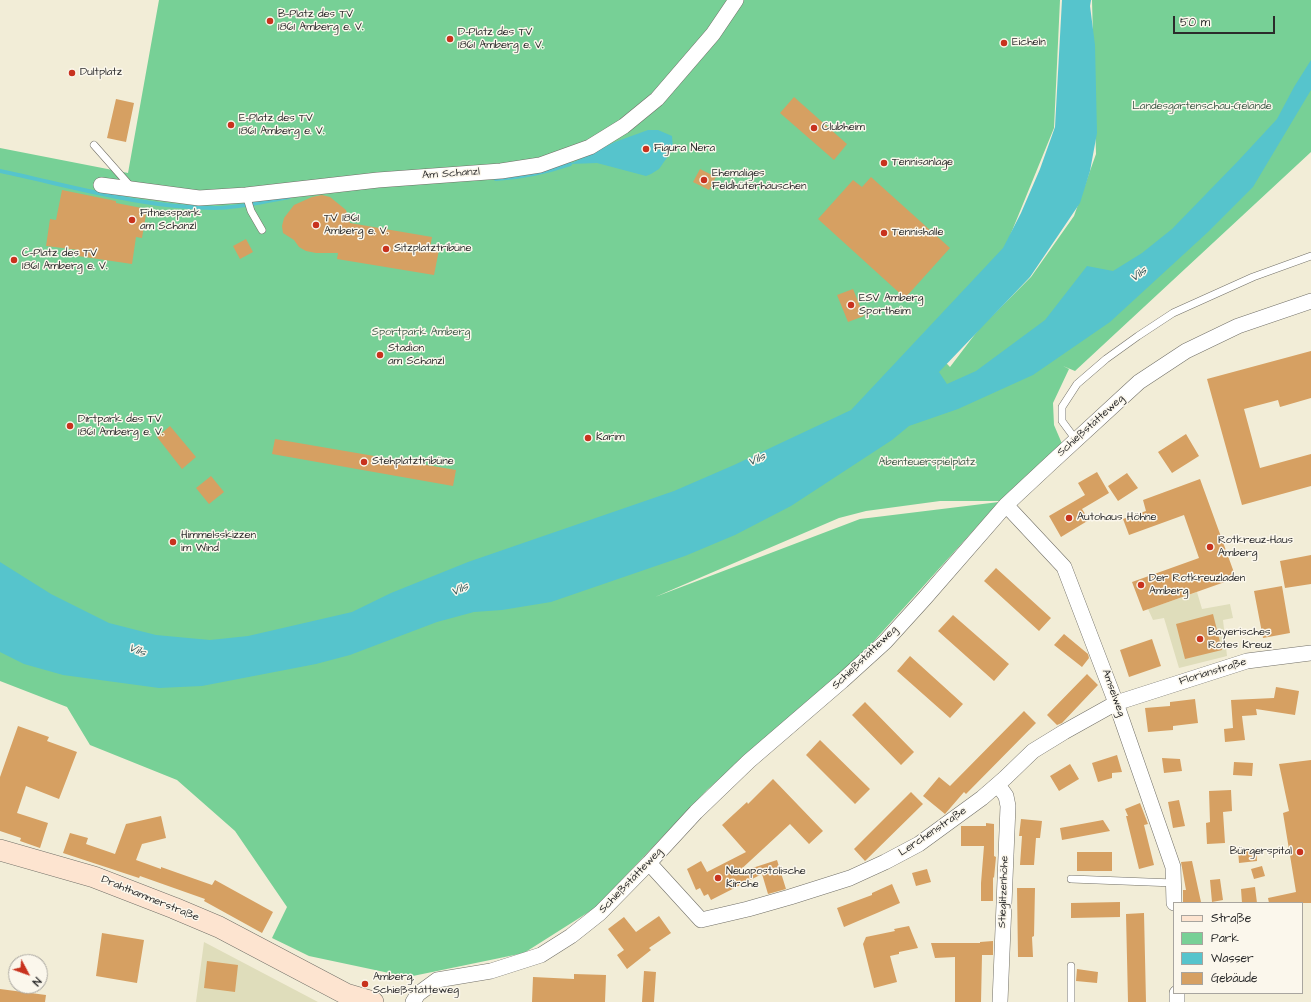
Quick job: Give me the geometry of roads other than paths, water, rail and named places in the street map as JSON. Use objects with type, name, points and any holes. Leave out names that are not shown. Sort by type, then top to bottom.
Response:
[{"type":"main road","name":"Drahthammerstraße","points":[[0,850],[94,877],[174,908],[219,927],[346,994],[373,1002]]},
{"type":"street","name":"Am Schanzl","points":[[101,185],[198,198],[246,195],[378,180],[501,171],[540,165],[590,146],[624,126],[657,99],[713,34],[736,0]]},
{"type":"street","name":"Schießstätteweg","points":[[413,1002],[418,994],[437,980],[491,971],[541,955],[572,936],[600,913],[696,812],[749,761],[842,682],[885,642],[1006,505],[1139,382],[1186,350],[1238,326],[1311,301]]},
{"type":"street","name":"Amselweg","points":[[1006,505],[1064,567],[1116,702],[1173,867],[1174,902]]},
{"type":"street","name":"Florianstraße","points":[[1116,702],[1247,661],[1311,653]]},
{"type":"street","name":"Lerchenstraße","points":[[649,863],[701,920],[748,909],[850,878],[885,862],[918,844],[982,798],[1033,752],[1116,702]]},
{"type":"street","name":"Stieglitzenhöhe","points":[[998,785],[1006,796],[1008,806],[1000,1002]]},
{"type":"lane","points":[[94,145],[134,190]]},
{"type":"lane","points":[[246,195],[251,211],[262,230]]},
{"type":"lane","points":[[1076,440],[1062,421],[1062,407],[1077,384],[1106,359],[1174,313],[1253,277],[1311,256]]},
{"type":"lane","points":[[1071,879],[1174,883]]},
{"type":"lane","points":[[1071,966],[1071,1002]]},
{"type":"water","name":"Vils","points":[[1062,0],[1091,0],[1090,6],[1095,45],[1097,133],[1090,171],[1080,203],[1030,277],[939,372],[947,384],[976,371],[1045,320],[1087,266],[1113,271],[1142,253],[1172,229],[1277,119],[1294,87],[1311,60],[1311,90],[1253,187],[1208,232],[1110,322],[1033,375],[958,409],[909,426],[892,440],[791,506],[735,535],[685,556],[551,602],[502,610],[474,612],[437,622],[350,655],[316,664],[202,686],[159,688],[63,675],[24,664],[0,652],[0,562],[51,594],[109,623],[156,635],[210,640],[248,636],[352,612],[391,593],[468,562],[674,491],[734,465],[851,410],[1003,248],[1021,213],[1040,169],[1055,127]]},
{"type":"water","points":[[648,130],[658,130],[672,136],[673,149],[659,169],[651,174],[646,176],[597,163],[570,164],[615,142]]},
{"type":"waterway","points":[[496,179],[534,174],[570,164]]},
{"type":"waterway","points":[[0,171],[107,195],[189,207],[234,207],[289,197]]},
{"type":"place","name":"B-Platz des TV 1861 Amberg e. V.","points":[[270,21]]},
{"type":"place","name":"D-Platz des TV 1861 Amberg e. V.","points":[[450,39]]},
{"type":"place","name":"Eicheln","points":[[1004,43]]},
{"type":"place","name":"Dultplatz","points":[[72,73]]},
{"type":"place","name":"E-Platz des TV 1861 Amberg e. V.","points":[[231,125]]},
{"type":"place","name":"Clubheim","points":[[814,128]]},
{"type":"place","name":"Figura Nera","points":[[646,149]]},
{"type":"place","name":"Tennisanlage","points":[[884,163]]},
{"type":"place","name":"Ehemaliges Feldhüterhäuschen","points":[[704,180]]},
{"type":"place","name":"Fitnesspark am Schanzl","points":[[132,220]]},
{"type":"place","name":"TV 1861 Amberg e. V.","points":[[316,225]]},
{"type":"place","name":"Tennishalle","points":[[884,233]]},
{"type":"place","name":"Sitzplatztribüne","points":[[386,249]]},
{"type":"place","name":"C-Platz des TV 1861 Amberg e. V.","points":[[14,260]]},
{"type":"place","name":"ESV Amberg Sportheim","points":[[851,305]]},
{"type":"place","name":"Stadion am Schanzl","points":[[380,355]]},
{"type":"place","name":"Dirtpark des TV 1861 Amberg e. V.","points":[[70,426]]},
{"type":"place","name":"Karim","points":[[588,438]]},
{"type":"place","name":"Stehplatztribüne","points":[[364,462]]},
{"type":"place","name":"Autohaus Höhne","points":[[1069,518]]},
{"type":"place","name":"Himmelsskizzen im Wind","points":[[173,542]]},
{"type":"place","name":"Rotkreuz-Haus Amberg","points":[[1210,547]]},
{"type":"place","name":"Der Rotkreuzladen Amberg","points":[[1141,585]]},
{"type":"place","name":"Bayerisches Rotes Kreuz","points":[[1200,639]]},
{"type":"place","name":"Bürgerspital","points":[[1300,852]]},
{"type":"place","name":"Neuapostolische Kirche","points":[[718,878]]},
{"type":"place","name":"Amberg, Schießstätteweg","points":[[365,984]]},
{"type":"park label","name":"Landesgartenschau-Gelände","points":[[1202,107]]},
{"type":"park label","name":"Sportpark Amberg","points":[[421,333]]},
{"type":"park label","name":"Abenteuerspielplatz","points":[[927,463]]}]
